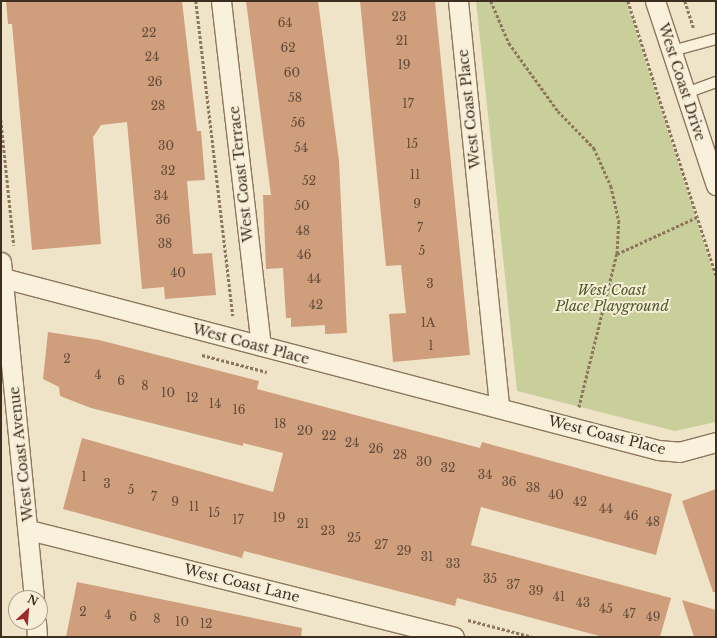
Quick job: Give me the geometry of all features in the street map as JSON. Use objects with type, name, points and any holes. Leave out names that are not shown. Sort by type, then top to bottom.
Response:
[{"type":"street","name":"West Coast Terrace","points":[[221,1],[261,346]]},
{"type":"street","name":"West Coast Place","points":[[458,1],[499,408]]},
{"type":"street","name":"West Coast Drive","points":[[655,1],[716,185]]},
{"type":"street","name":"West Coast Place","points":[[2,270],[261,346],[658,450],[679,452],[716,442]]},
{"type":"street","name":"West Coast Avenue","points":[[2,270],[29,530],[33,590]]},
{"type":"street","name":"West Coast Lane","points":[[29,530],[454,637]]},
{"type":"lane","points":[[672,51],[716,39]]},
{"type":"lane","points":[[686,93],[716,82]]},
{"type":"path","points":[[196,1],[234,323]]},
{"type":"path","points":[[491,1],[509,43],[558,110],[594,148],[611,186],[619,221],[617,254],[578,411]]},
{"type":"path","points":[[628,1],[716,275]]},
{"type":"path","points":[[617,254],[698,217]]},
{"type":"green space","name":"West Coast Place Playground","points":[[476,1],[626,1],[716,281],[716,422],[675,431],[517,391]]},
{"type":"building","points":[[6,1],[182,1],[197,131],[201,131],[205,180],[187,181],[193,254],[212,253],[216,295],[165,299],[164,287],[142,289],[127,122],[101,125],[93,137],[101,244],[32,250],[12,24],[8,24]]},
{"type":"building","points":[[246,1],[318,1],[339,161],[347,333],[325,334],[325,325],[291,327],[291,318],[286,318],[283,268],[266,269],[263,195],[271,195]]},
{"type":"building","points":[[360,1],[435,1],[470,355],[393,362],[389,314],[406,313],[401,265],[386,266]]},
{"type":"building","points":[[48,332],[99,340],[259,381],[257,389],[480,448],[482,442],[672,494],[656,555],[481,507],[471,545],[671,598],[660,637],[603,637],[457,598],[455,606],[244,551],[242,558],[63,509],[82,438],[273,492],[283,453],[243,443],[243,446],[91,408],[60,396],[59,387],[43,379]]},
{"type":"building","points":[[716,489],[716,592],[713,592],[682,501]]},
{"type":"building","points":[[77,582],[302,628],[301,637],[66,637]]},
{"type":"building","points":[[682,600],[716,610],[716,637],[694,637]]}]
